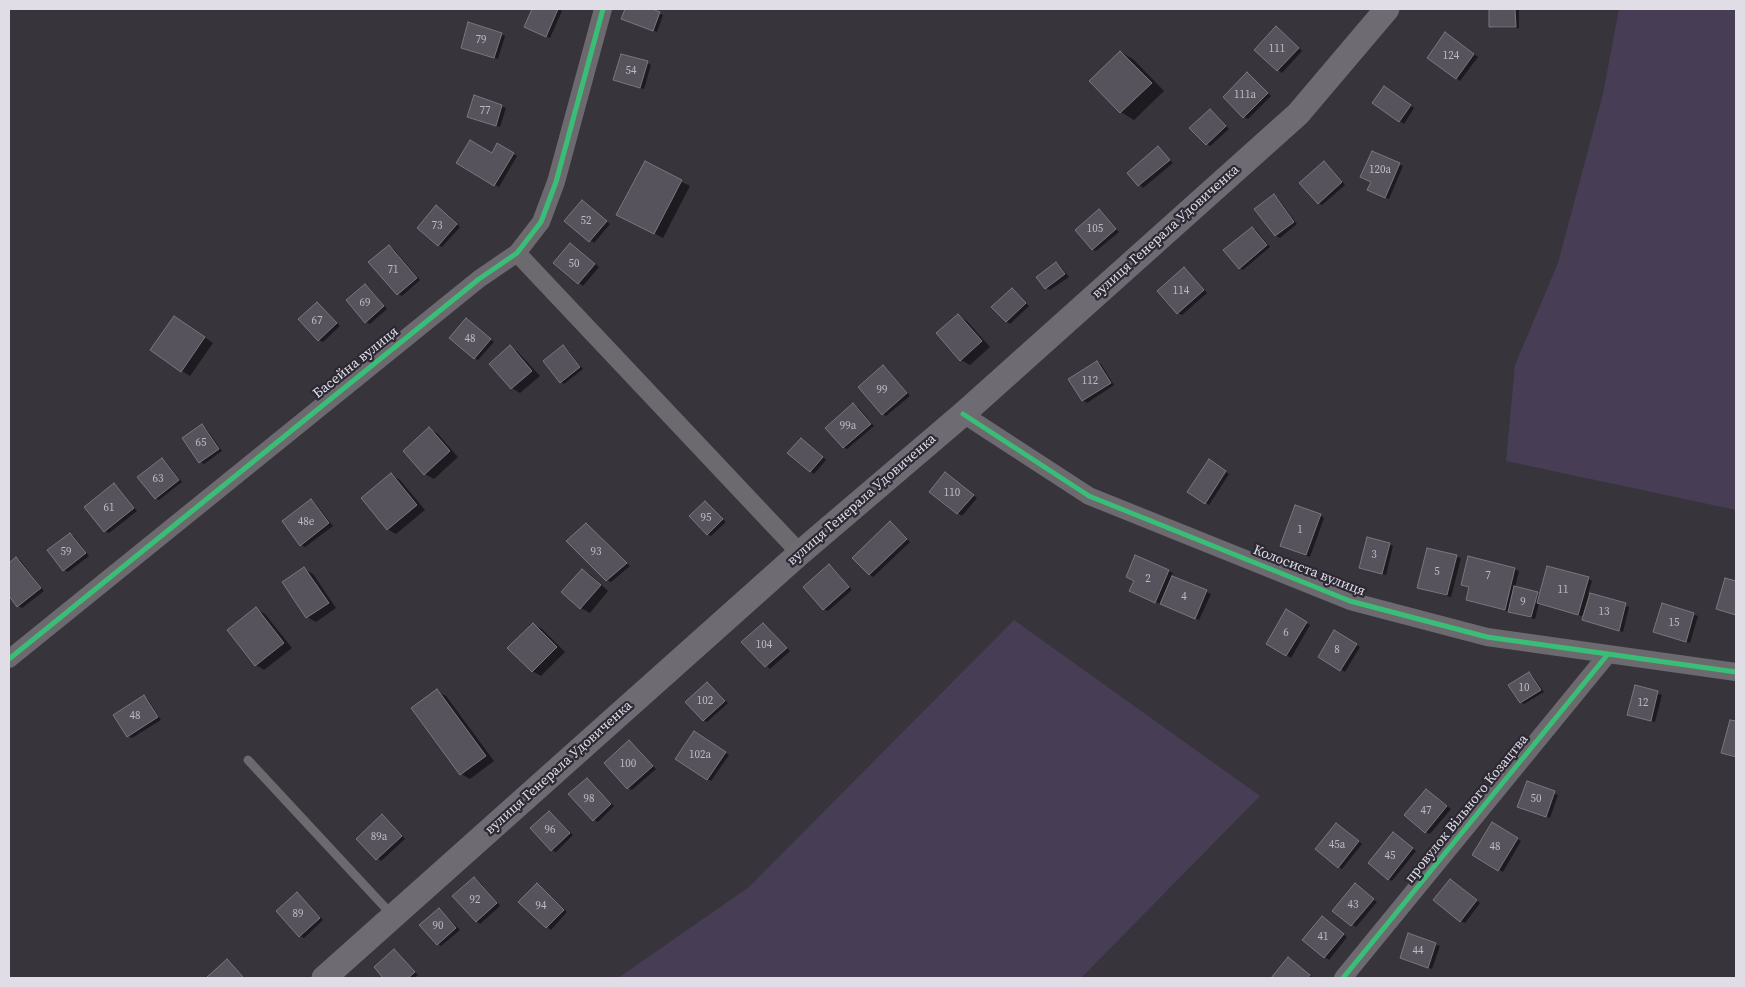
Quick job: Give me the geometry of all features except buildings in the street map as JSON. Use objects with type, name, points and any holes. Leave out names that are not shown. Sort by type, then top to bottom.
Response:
[{"type":"main road","name":"вулиця Генерала Удовиченка","points":[[324,978],[800,553],[963,414],[1298,114],[1387,9]]},
{"type":"street","name":"Басейна вулиця","points":[[9,659],[479,279],[517,253],[542,222],[556,182],[603,9]]},
{"type":"street","points":[[517,253],[800,553]]},
{"type":"street","name":"Колосиста вулиця","points":[[963,414],[1089,496],[1350,601],[1487,637],[1736,672]]},
{"type":"street","name":"провулок Вільного Козацтва","points":[[1343,978],[1608,654]]},
{"type":"lane","points":[[248,760],[393,916]]},
{"type":"shaded area","points":[[1619,9],[1736,9],[1736,510],[1506,461],[1515,365],[1558,263],[1603,94]]},
{"type":"shaded area","points":[[1014,620],[1260,796],[1081,978],[618,978],[749,887]]},
{"type":"cycle path","points":[[9,659],[479,279],[517,253],[541,222],[556,182],[603,9]]},
{"type":"cycle path","points":[[963,414],[1089,496],[1350,601],[1487,637],[1736,672]]},
{"type":"cycle path","points":[[1343,978],[1608,654]]}]
